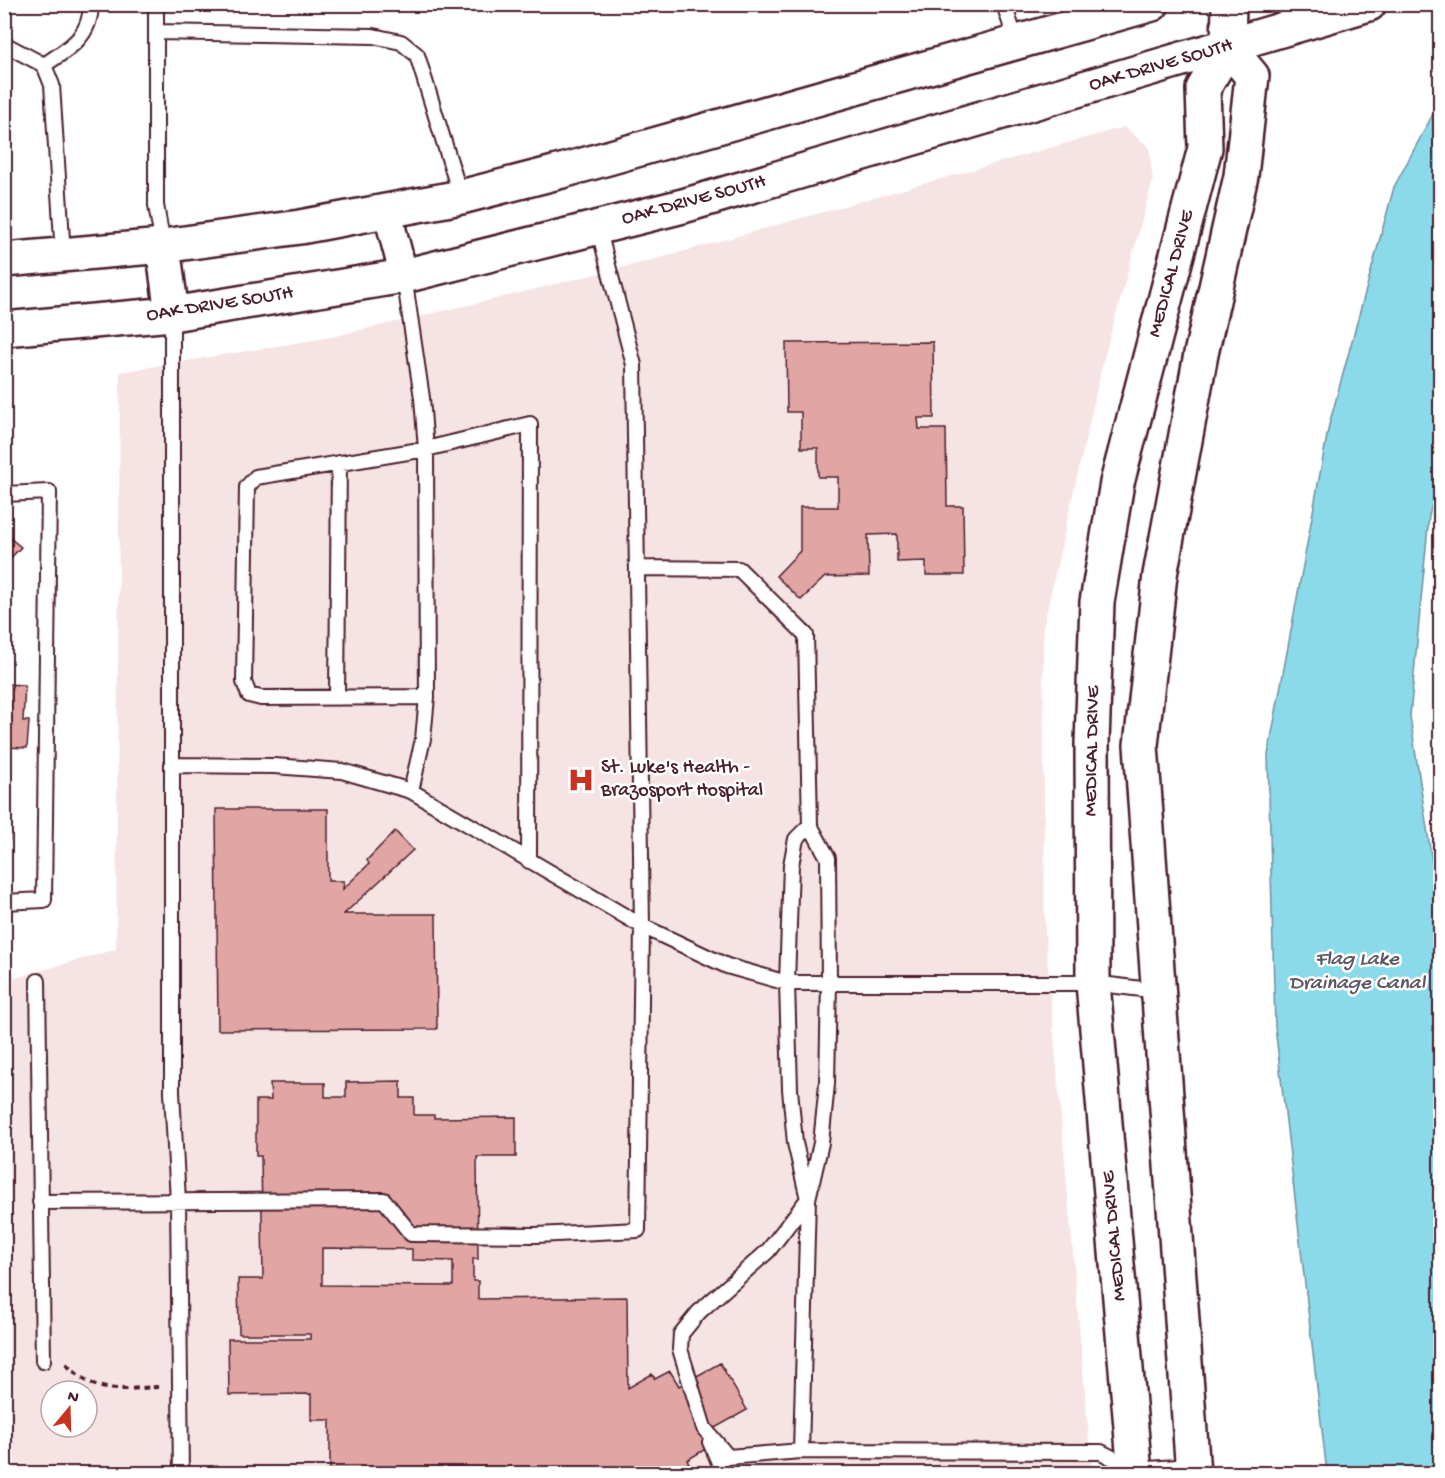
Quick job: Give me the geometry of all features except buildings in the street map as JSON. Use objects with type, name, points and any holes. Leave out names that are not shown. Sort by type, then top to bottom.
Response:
[{"type":"street","points":[[4,260],[163,246],[300,227],[461,197],[562,171],[1152,4]]},
{"type":"street","name":"MEDICAL DRIVE","points":[[1130,1472],[1093,983],[1092,743],[1097,603],[1117,483],[1205,148],[1203,89],[1228,47],[1229,4]]},
{"type":"street","name":"OAK DRIVE SOUTH","points":[[4,329],[172,314],[404,276],[683,206],[1369,4]]},
{"type":"street","points":[[1192,1470],[1141,745],[1160,575],[1201,354],[1241,176],[1252,76],[1228,47]]},
{"type":"street","points":[[387,211],[404,276]]},
{"type":"street","points":[[163,246],[172,314]]},
{"type":"lane","points":[[44,65],[78,43],[91,17],[91,4]]},
{"type":"lane","points":[[156,4],[156,205],[163,246]]},
{"type":"lane","points":[[1004,4],[1016,41]]},
{"type":"lane","points":[[156,32],[374,36],[401,42],[417,55],[461,197]]},
{"type":"lane","points":[[4,44],[44,65],[52,85],[63,255]]},
{"type":"lane","points":[[40,1202],[384,1200],[411,1234],[536,1236],[638,1230],[642,926],[634,365],[598,227]]},
{"type":"lane","points":[[404,276],[422,398],[426,448],[427,697],[423,739],[411,791]]},
{"type":"lane","points":[[172,314],[172,1092],[178,1201],[181,1473]]},
{"type":"lane","points":[[427,697],[261,698],[249,695],[244,682],[247,487],[256,477],[426,448],[530,424],[529,861]]},
{"type":"lane","points":[[336,698],[339,463]]},
{"type":"lane","points":[[4,494],[49,492],[44,900],[4,902]]},
{"type":"lane","points":[[637,568],[739,569],[806,635],[810,825],[828,858],[829,982],[826,1084],[821,1143],[808,1199],[801,1451]]},
{"type":"lane","points":[[173,765],[274,766],[342,771],[411,791],[642,926],[727,966],[787,983],[908,985],[1093,983],[1158,991]]},
{"type":"lane","points":[[808,1199],[795,1143],[790,1100],[787,983],[791,866],[796,839],[810,825]]},
{"type":"lane","points":[[38,981],[43,1361]]},
{"type":"lane","points":[[724,1473],[704,1428],[680,1349],[681,1334],[699,1312],[768,1251],[808,1199]]},
{"type":"lane","points":[[704,1428],[728,1457],[801,1451],[1101,1452],[1130,1472],[1192,1470]]},
{"type":"path","points":[[63,1361],[82,1380],[95,1387],[117,1389],[180,1387]]},
{"type":"shaded area","name":"St. Luke's Health - Brazosport Hospital","points":[[1124,127],[1149,147],[1153,180],[1103,362],[1043,628],[1045,932],[1092,1473],[5,1474],[5,981],[116,949],[120,372],[331,337],[660,258]]},
{"type":"water","name":"Flag Lake Drainage Canal","points":[[1440,101],[1440,476],[1429,516],[1410,716],[1433,868],[1440,973],[1440,1473],[1327,1473],[1275,1027],[1268,755],[1329,425],[1394,187]]},
{"type":"place","name":"St. Luke's Health - Brazosport Hospital","points":[[581,780]]}]
